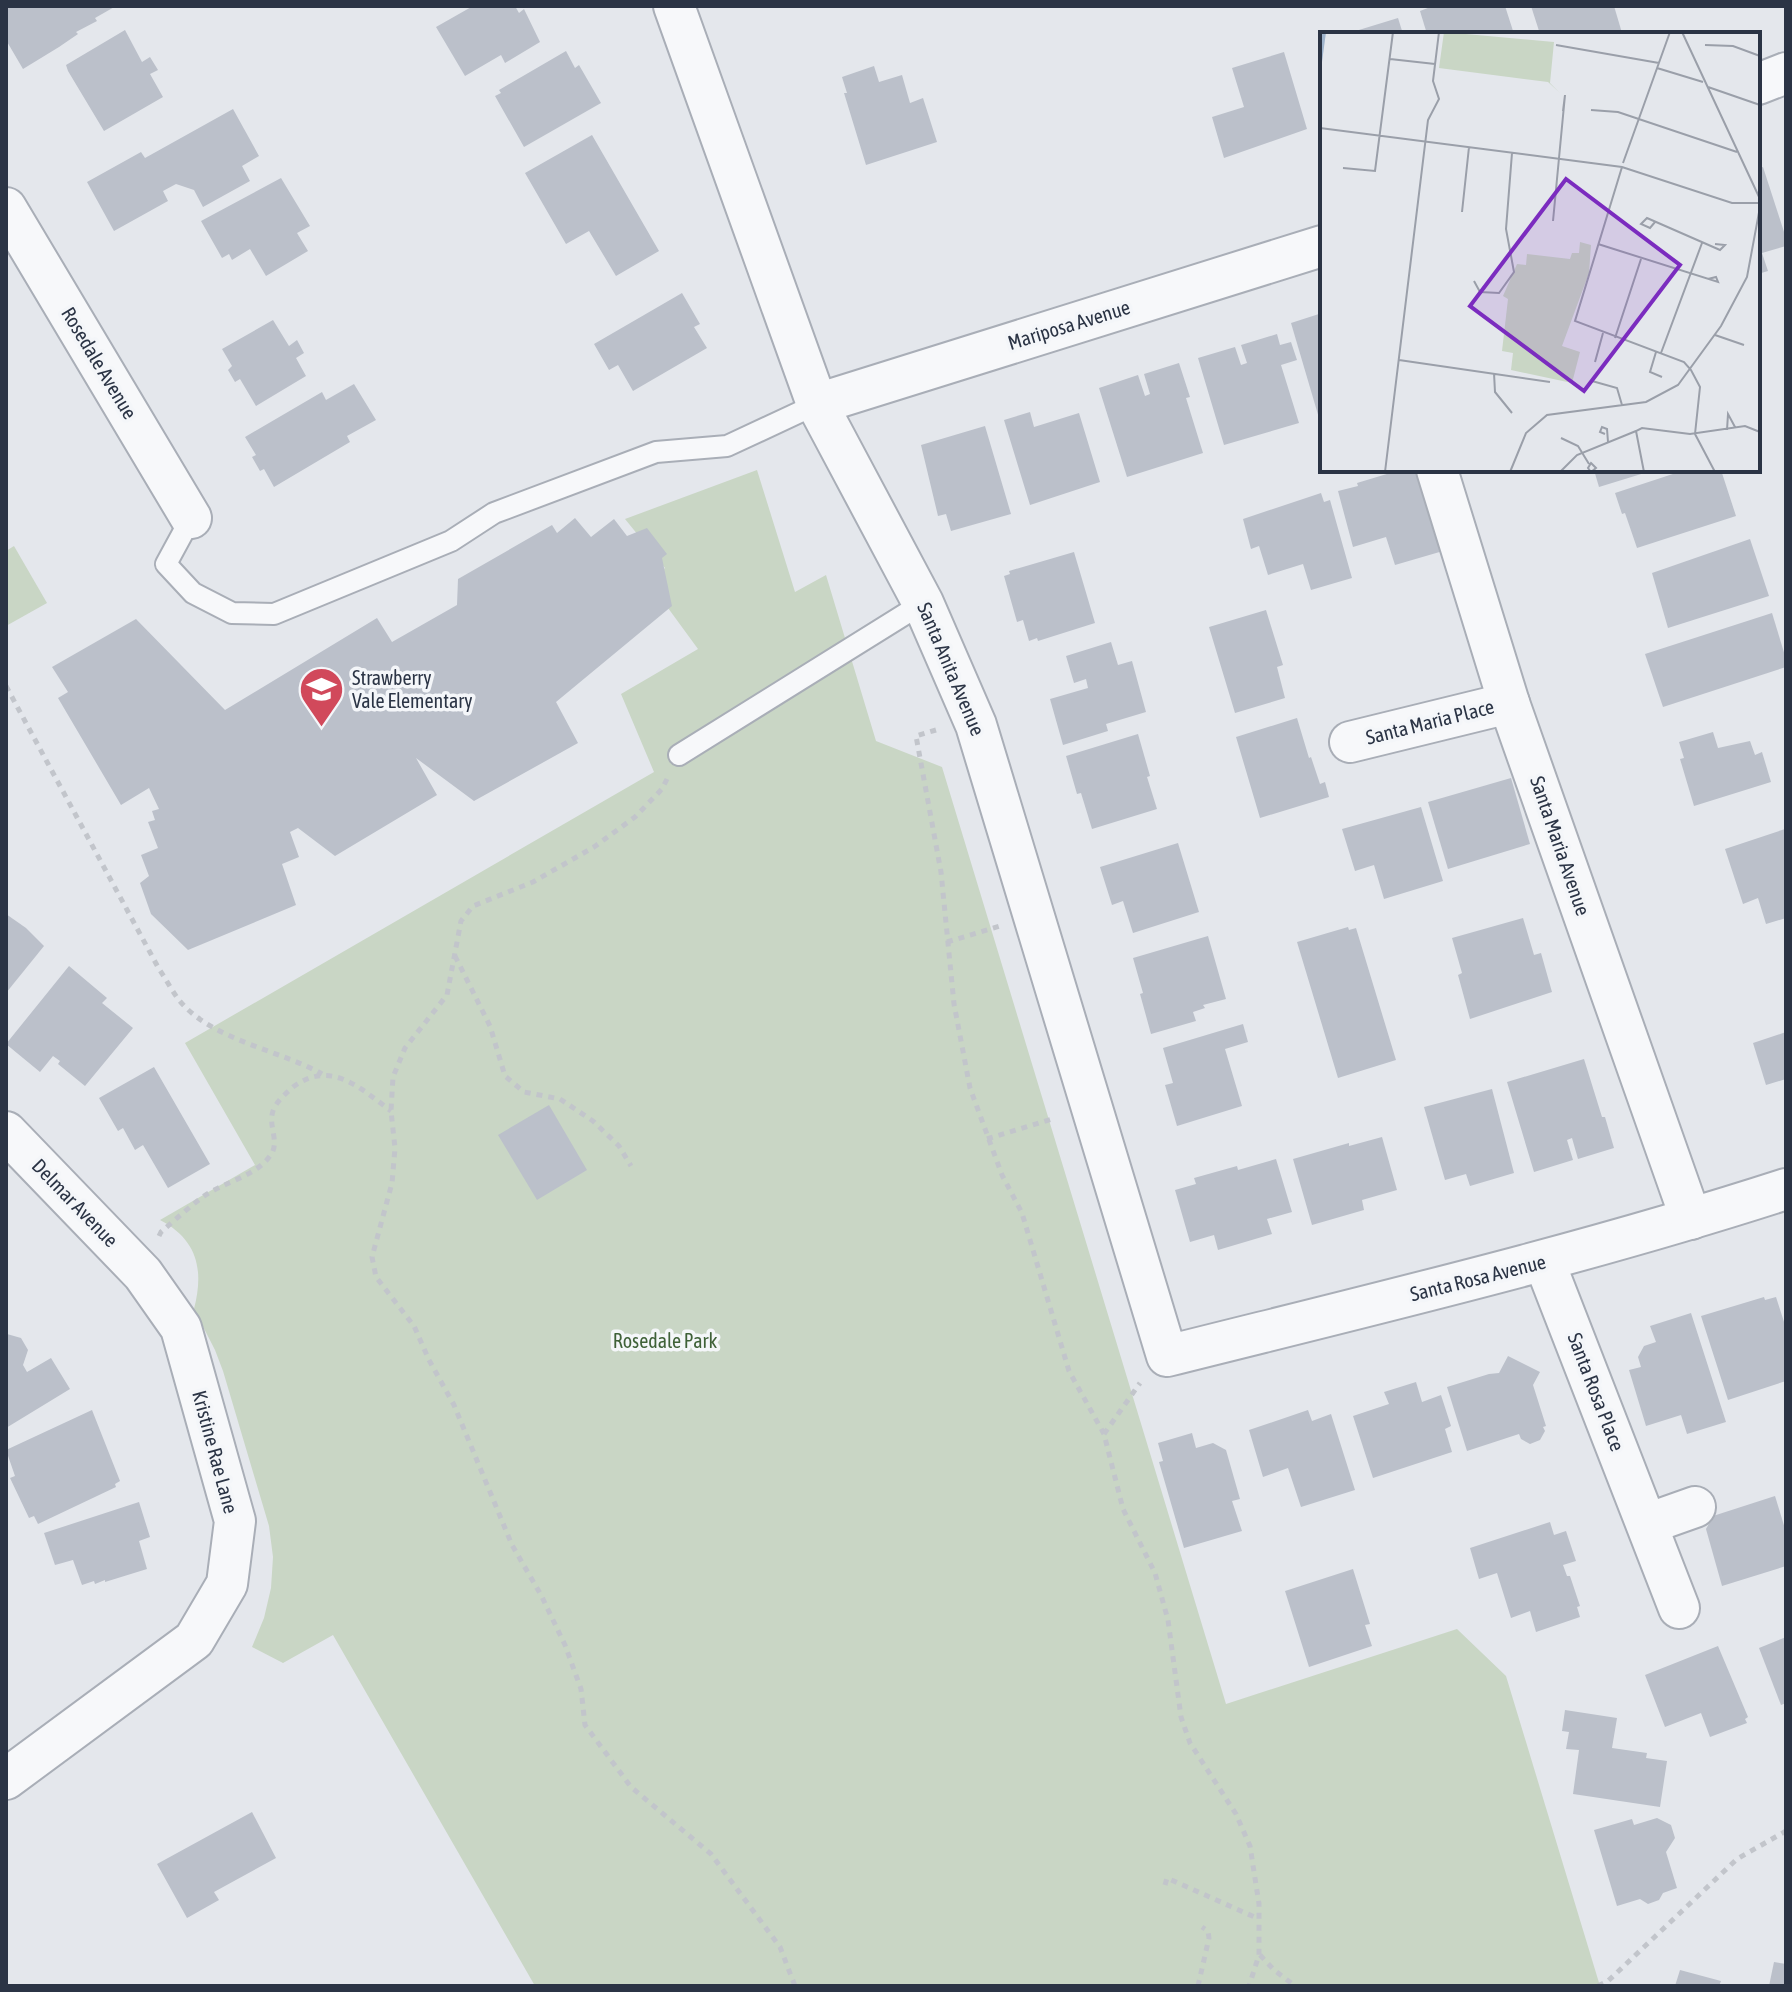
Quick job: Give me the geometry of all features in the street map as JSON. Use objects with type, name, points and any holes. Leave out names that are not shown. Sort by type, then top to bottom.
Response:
[{"type":"street","name":"Santa Anita Avenue","points":[[674,6],[817,404],[923,603],[974,719],[1167,1356]]},
{"type":"street","points":[[1760,83],[1786,73]]},
{"type":"street","name":"Rosedale Avenue","points":[[6,208],[191,518]]},
{"type":"street","name":"Mariposa Avenue","points":[[817,404],[1320,247]]},
{"type":"street","name":"Santa Maria Avenue","points":[[1438,472],[1509,703],[1691,1219]]},
{"type":"street","name":"Santa Maria Place","points":[[1350,742],[1509,703]]},
{"type":"street","name":"Delmar Avenue","points":[[6,1132],[143,1274]]},
{"type":"street","name":"Santa Rosa Avenue","points":[[1167,1356],[1544,1261],[1786,1189]]},
{"type":"street","name":"Santa Rosa Place","points":[[1544,1261],[1679,1608]]},
{"type":"street","name":"Kristine Rae Lane","points":[[6,1779],[194,1640],[227,1584],[235,1521],[181,1328],[143,1274]]},
{"type":"street","points":[[1647,1524],[1695,1507]]},
{"type":"lane","points":[[191,518],[166,564],[193,593],[232,613],[274,614],[451,541],[494,513],[656,452],[727,446],[817,404]]},
{"type":"lane","points":[[679,755],[923,603]]},
{"type":"path","points":[[6,686],[159,969],[181,1003],[207,1023],[230,1035],[300,1061],[322,1074],[342,1078],[391,1111]]},
{"type":"path","points":[[974,719],[916,736],[941,872],[954,1004],[970,1088],[987,1139],[1022,1213],[1069,1371],[1104,1434],[1123,1509],[1155,1573],[1168,1620],[1181,1717],[1190,1743],[1236,1814],[1250,1846],[1259,1919],[1259,1955],[1249,1986]]},
{"type":"path","points":[[679,755],[662,789],[635,817],[594,847],[533,882],[473,906],[461,921],[447,995],[405,1048],[393,1077],[391,1111],[395,1148],[392,1183],[372,1257],[376,1277],[414,1326],[454,1405],[512,1545],[565,1645],[581,1689],[585,1725],[631,1787],[711,1854],[780,1947],[795,1986]]},
{"type":"path","points":[[947,942],[1034,916]]},
{"type":"path","points":[[455,955],[490,1026],[505,1076],[524,1092],[560,1099],[593,1121],[619,1146],[631,1166]]},
{"type":"path","points":[[143,1274],[161,1232],[206,1195],[237,1179],[272,1153],[275,1143],[271,1125],[274,1108],[288,1091],[305,1078],[322,1074]]},
{"type":"path","points":[[987,1139],[1092,1108]]},
{"type":"path","points":[[1104,1434],[1145,1376],[1167,1356]]},
{"type":"path","points":[[1598,1986],[1608,1981],[1737,1859],[1786,1831]]},
{"type":"path","points":[[1165,1885],[1167,1878],[1259,1919]]},
{"type":"path","points":[[1198,1986],[1209,1938],[1208,1931],[1202,1927]]},
{"type":"path","points":[[1259,1955],[1295,1986]]},
{"type":"green space","name":"Rosedale Park","points":[[757,470],[795,592],[826,575],[876,741],[942,767],[1226,1704],[1457,1629],[1506,1676],[1600,1986],[535,1986],[333,1635],[283,1663],[252,1647],[264,1618],[271,1588],[273,1557],[269,1526],[223,1371],[194,1309],[198,1281],[195,1257],[183,1237],[160,1220],[255,1165],[185,1043],[654,772],[621,694],[698,649],[649,582],[665,568],[625,519]]},
{"type":"green space","points":[[14,546],[47,603],[6,626],[6,551]]},
{"type":"building","points":[[6,6],[116,6],[23,69],[6,40]]},
{"type":"building","points":[[473,6],[515,6],[519,13],[524,9],[540,42],[505,63],[501,55],[465,76],[436,27]]},
{"type":"building","points":[[1433,6],[1505,6],[1513,32],[1426,32],[1420,11]]},
{"type":"building","points":[[1531,6],[1614,6],[1622,32],[1539,32]]},
{"type":"building","points":[[1398,18],[1402,32],[1352,32]]},
{"type":"building","points":[[125,30],[142,62],[150,57],[158,70],[150,74],[163,97],[104,131],[66,65]]},
{"type":"building","points":[[566,51],[575,68],[579,65],[601,103],[524,147],[495,96],[501,93],[499,90]]},
{"type":"building","points":[[1284,52],[1307,129],[1224,158],[1212,117],[1244,107],[1232,68]]},
{"type":"building","points":[[874,66],[879,82],[902,75],[910,103],[923,98],[937,142],[866,165],[842,77]]},
{"type":"building","points":[[233,109],[259,156],[242,166],[250,181],[203,207],[194,190],[176,184],[163,191],[168,201],[114,231],[87,182],[141,152],[145,158]]},
{"type":"building","points":[[592,135],[659,251],[616,276],[589,231],[566,244],[525,173]]},
{"type":"building","points":[[1763,167],[1786,246],[1762,253],[1768,271],[1760,273],[1760,168]]},
{"type":"building","points":[[281,178],[310,226],[297,233],[308,251],[266,276],[250,249],[232,260],[229,254],[222,258],[201,221]]},
{"type":"building","points":[[682,293],[700,324],[694,327],[707,348],[633,391],[618,365],[609,370],[594,344]]},
{"type":"building","points":[[1320,314],[1319,418],[1291,323]]},
{"type":"building","points":[[273,320],[289,346],[297,340],[304,353],[296,358],[306,376],[256,406],[240,379],[235,382],[228,370],[232,366],[222,349]]},
{"type":"building","points":[[1277,334],[1280,345],[1291,342],[1297,360],[1281,365],[1299,423],[1224,445],[1198,358],[1235,347],[1241,365],[1247,363],[1241,345]]},
{"type":"building","points":[[1179,363],[1203,453],[1127,477],[1099,388],[1138,375],[1145,396],[1150,394],[1144,374]]},
{"type":"building","points":[[354,384],[376,420],[347,436],[350,442],[274,487],[264,469],[260,471],[252,457],[256,455],[245,437],[322,392],[326,400]]},
{"type":"building","points":[[1030,412],[1034,427],[1079,413],[1100,482],[1030,505],[1004,420]]},
{"type":"building","points":[[985,426],[1011,514],[951,531],[946,514],[938,516],[921,445]]},
{"type":"building","points":[[1393,472],[1420,472],[1443,551],[1395,565],[1386,537],[1353,547],[1338,491],[1358,486],[1357,483]]},
{"type":"building","points":[[1595,472],[1648,472],[1599,487]]},
{"type":"building","points":[[1679,472],[1722,472],[1736,516],[1637,548],[1615,493]]},
{"type":"building","points":[[1321,493],[1324,502],[1330,500],[1352,578],[1311,590],[1303,564],[1268,575],[1259,546],[1251,549],[1243,519]]},
{"type":"building","points":[[575,518],[591,537],[614,519],[627,536],[647,528],[667,554],[662,558],[672,606],[556,702],[578,743],[474,801],[416,758],[437,795],[335,856],[298,828],[290,832],[299,857],[282,864],[296,905],[188,950],[151,914],[140,883],[149,876],[141,855],[158,848],[148,822],[155,820],[152,811],[159,809],[149,788],[121,805],[58,698],[68,692],[52,667],[136,619],[225,710],[377,618],[392,642],[457,605],[458,579],[552,525],[557,533]]},
{"type":"building","points":[[1750,539],[1769,596],[1668,628],[1652,573]]},
{"type":"building","points":[[1074,552],[1095,623],[1029,641],[1023,620],[1017,622],[1004,576],[1010,574],[1009,571]]},
{"type":"building","points":[[1266,610],[1283,665],[1277,667],[1285,698],[1235,713],[1209,627]]},
{"type":"building","points":[[1772,613],[1786,667],[1663,707],[1645,654]]},
{"type":"building","points":[[1111,642],[1118,665],[1132,661],[1146,712],[1106,724],[1108,731],[1063,745],[1050,699],[1088,688],[1086,679],[1074,683],[1066,656]]},
{"type":"building","points":[[1297,718],[1309,758],[1320,784],[1325,782],[1329,797],[1260,818],[1236,737]]},
{"type":"building","points":[[1713,732],[1718,748],[1750,741],[1755,755],[1762,752],[1771,782],[1694,806],[1680,759],[1684,758],[1679,742]]},
{"type":"building","points":[[1138,734],[1157,809],[1092,829],[1066,756]]},
{"type":"building","points":[[1511,778],[1530,844],[1448,869],[1428,802]]},
{"type":"building","points":[[1421,807],[1443,881],[1384,899],[1374,865],[1355,871],[1342,829]]},
{"type":"building","points":[[1785,829],[1786,918],[1766,924],[1758,898],[1743,904],[1725,849]]},
{"type":"building","points":[[1178,843],[1199,912],[1133,933],[1123,901],[1112,905],[1100,867]]},
{"type":"building","points":[[6,914],[44,946],[6,993]]},
{"type":"building","points":[[1523,918],[1534,955],[1541,953],[1552,992],[1470,1019],[1452,938]]},
{"type":"building","points":[[1348,927],[1349,930],[1356,928],[1396,1060],[1338,1078],[1297,942]]},
{"type":"building","points":[[1208,936],[1226,999],[1203,1005],[1205,1008],[1193,1012],[1196,1021],[1151,1034],[1133,958]]},
{"type":"building","points":[[69,966],[107,998],[102,1003],[133,1028],[85,1086],[58,1064],[60,1061],[53,1056],[40,1072],[6,1044]]},
{"type":"building","points":[[1243,1024],[1248,1042],[1225,1049],[1242,1106],[1177,1126],[1165,1085],[1173,1083],[1163,1048]]},
{"type":"building","points":[[1786,1032],[1786,1079],[1766,1085],[1753,1043]]},
{"type":"building","points":[[1584,1059],[1614,1148],[1578,1159],[1572,1138],[1567,1140],[1573,1160],[1534,1172],[1507,1082]]},
{"type":"building","points":[[154,1067],[210,1164],[168,1188],[143,1145],[135,1150],[123,1128],[118,1131],[99,1098]]},
{"type":"building","points":[[1492,1089],[1514,1173],[1470,1186],[1466,1174],[1445,1180],[1424,1107]]},
{"type":"building","points":[[549,1105],[587,1170],[537,1200],[498,1135]]},
{"type":"building","points":[[1382,1137],[1397,1190],[1362,1200],[1364,1210],[1312,1225],[1293,1159]]},
{"type":"building","points":[[1276,1159],[1292,1212],[1267,1219],[1272,1234],[1218,1250],[1214,1235],[1190,1242],[1175,1190],[1196,1184],[1194,1178]]},
{"type":"building","points":[[1764,1297],[1765,1300],[1776,1297],[1786,1328],[1786,1381],[1728,1400],[1701,1316]]},
{"type":"building","points":[[1691,1313],[1726,1422],[1687,1434],[1681,1415],[1646,1426],[1629,1370],[1641,1367],[1638,1357],[1644,1346],[1656,1342],[1650,1326]]},
{"type":"building","points":[[7,1334],[21,1338],[28,1350],[23,1365],[27,1372],[51,1358],[70,1389],[6,1428]]},
{"type":"building","points":[[1508,1356],[1540,1372],[1533,1385],[1545,1431],[1540,1440],[1530,1444],[1519,1434],[1467,1451],[1447,1387],[1499,1373]]},
{"type":"building","points":[[1416,1382],[1422,1402],[1441,1395],[1451,1426],[1445,1429],[1452,1452],[1373,1478],[1353,1416],[1389,1404],[1384,1392]]},
{"type":"building","points":[[92,1410],[120,1481],[115,1484],[116,1487],[38,1524],[34,1516],[29,1518],[10,1478],[15,1476],[6,1450]]},
{"type":"building","points":[[1308,1410],[1312,1421],[1331,1414],[1355,1490],[1301,1507],[1288,1468],[1263,1477],[1249,1430]]},
{"type":"building","points":[[1192,1433],[1196,1448],[1213,1443],[1226,1450],[1240,1499],[1232,1501],[1242,1531],[1184,1548],[1159,1462],[1163,1461],[1158,1443]]},
{"type":"building","points":[[1775,1496],[1786,1532],[1786,1566],[1722,1586],[1706,1529],[1713,1516]]},
{"type":"building","points":[[139,1502],[150,1537],[139,1541],[147,1569],[105,1582],[95,1584],[94,1581],[82,1585],[73,1560],[55,1565],[44,1533]]},
{"type":"building","points":[[1550,1522],[1554,1535],[1566,1531],[1576,1561],[1563,1565],[1580,1606],[1577,1607],[1580,1617],[1536,1632],[1530,1611],[1511,1618],[1497,1573],[1479,1579],[1470,1548]]},
{"type":"building","points":[[1353,1569],[1370,1624],[1365,1625],[1372,1646],[1309,1667],[1285,1591]]},
{"type":"building","points":[[1786,1637],[1786,1703],[1781,1705],[1759,1648]]},
{"type":"building","points":[[1718,1646],[1748,1717],[1745,1719],[1747,1723],[1710,1737],[1701,1713],[1665,1727],[1645,1675]]},
{"type":"building","points":[[1565,1710],[1617,1718],[1612,1748],[1647,1753],[1646,1758],[1667,1761],[1660,1807],[1573,1794],[1579,1750],[1566,1749],[1569,1732],[1562,1731]]},
{"type":"building","points":[[252,1812],[276,1858],[214,1892],[219,1900],[187,1918],[157,1864]]},
{"type":"building","points":[[1657,1818],[1671,1825],[1675,1838],[1666,1852],[1677,1888],[1648,1904],[1640,1899],[1617,1906],[1594,1830],[1632,1819],[1634,1825]]},
{"type":"building","points":[[1774,1962],[1786,1964],[1786,1986],[1769,1986]]},
{"type":"building","points":[[1680,1970],[1721,1981],[1719,1986],[1675,1986]]},
{"type":"place","name":"Strawberry Vale Elementary","points":[[321,728]]}]
